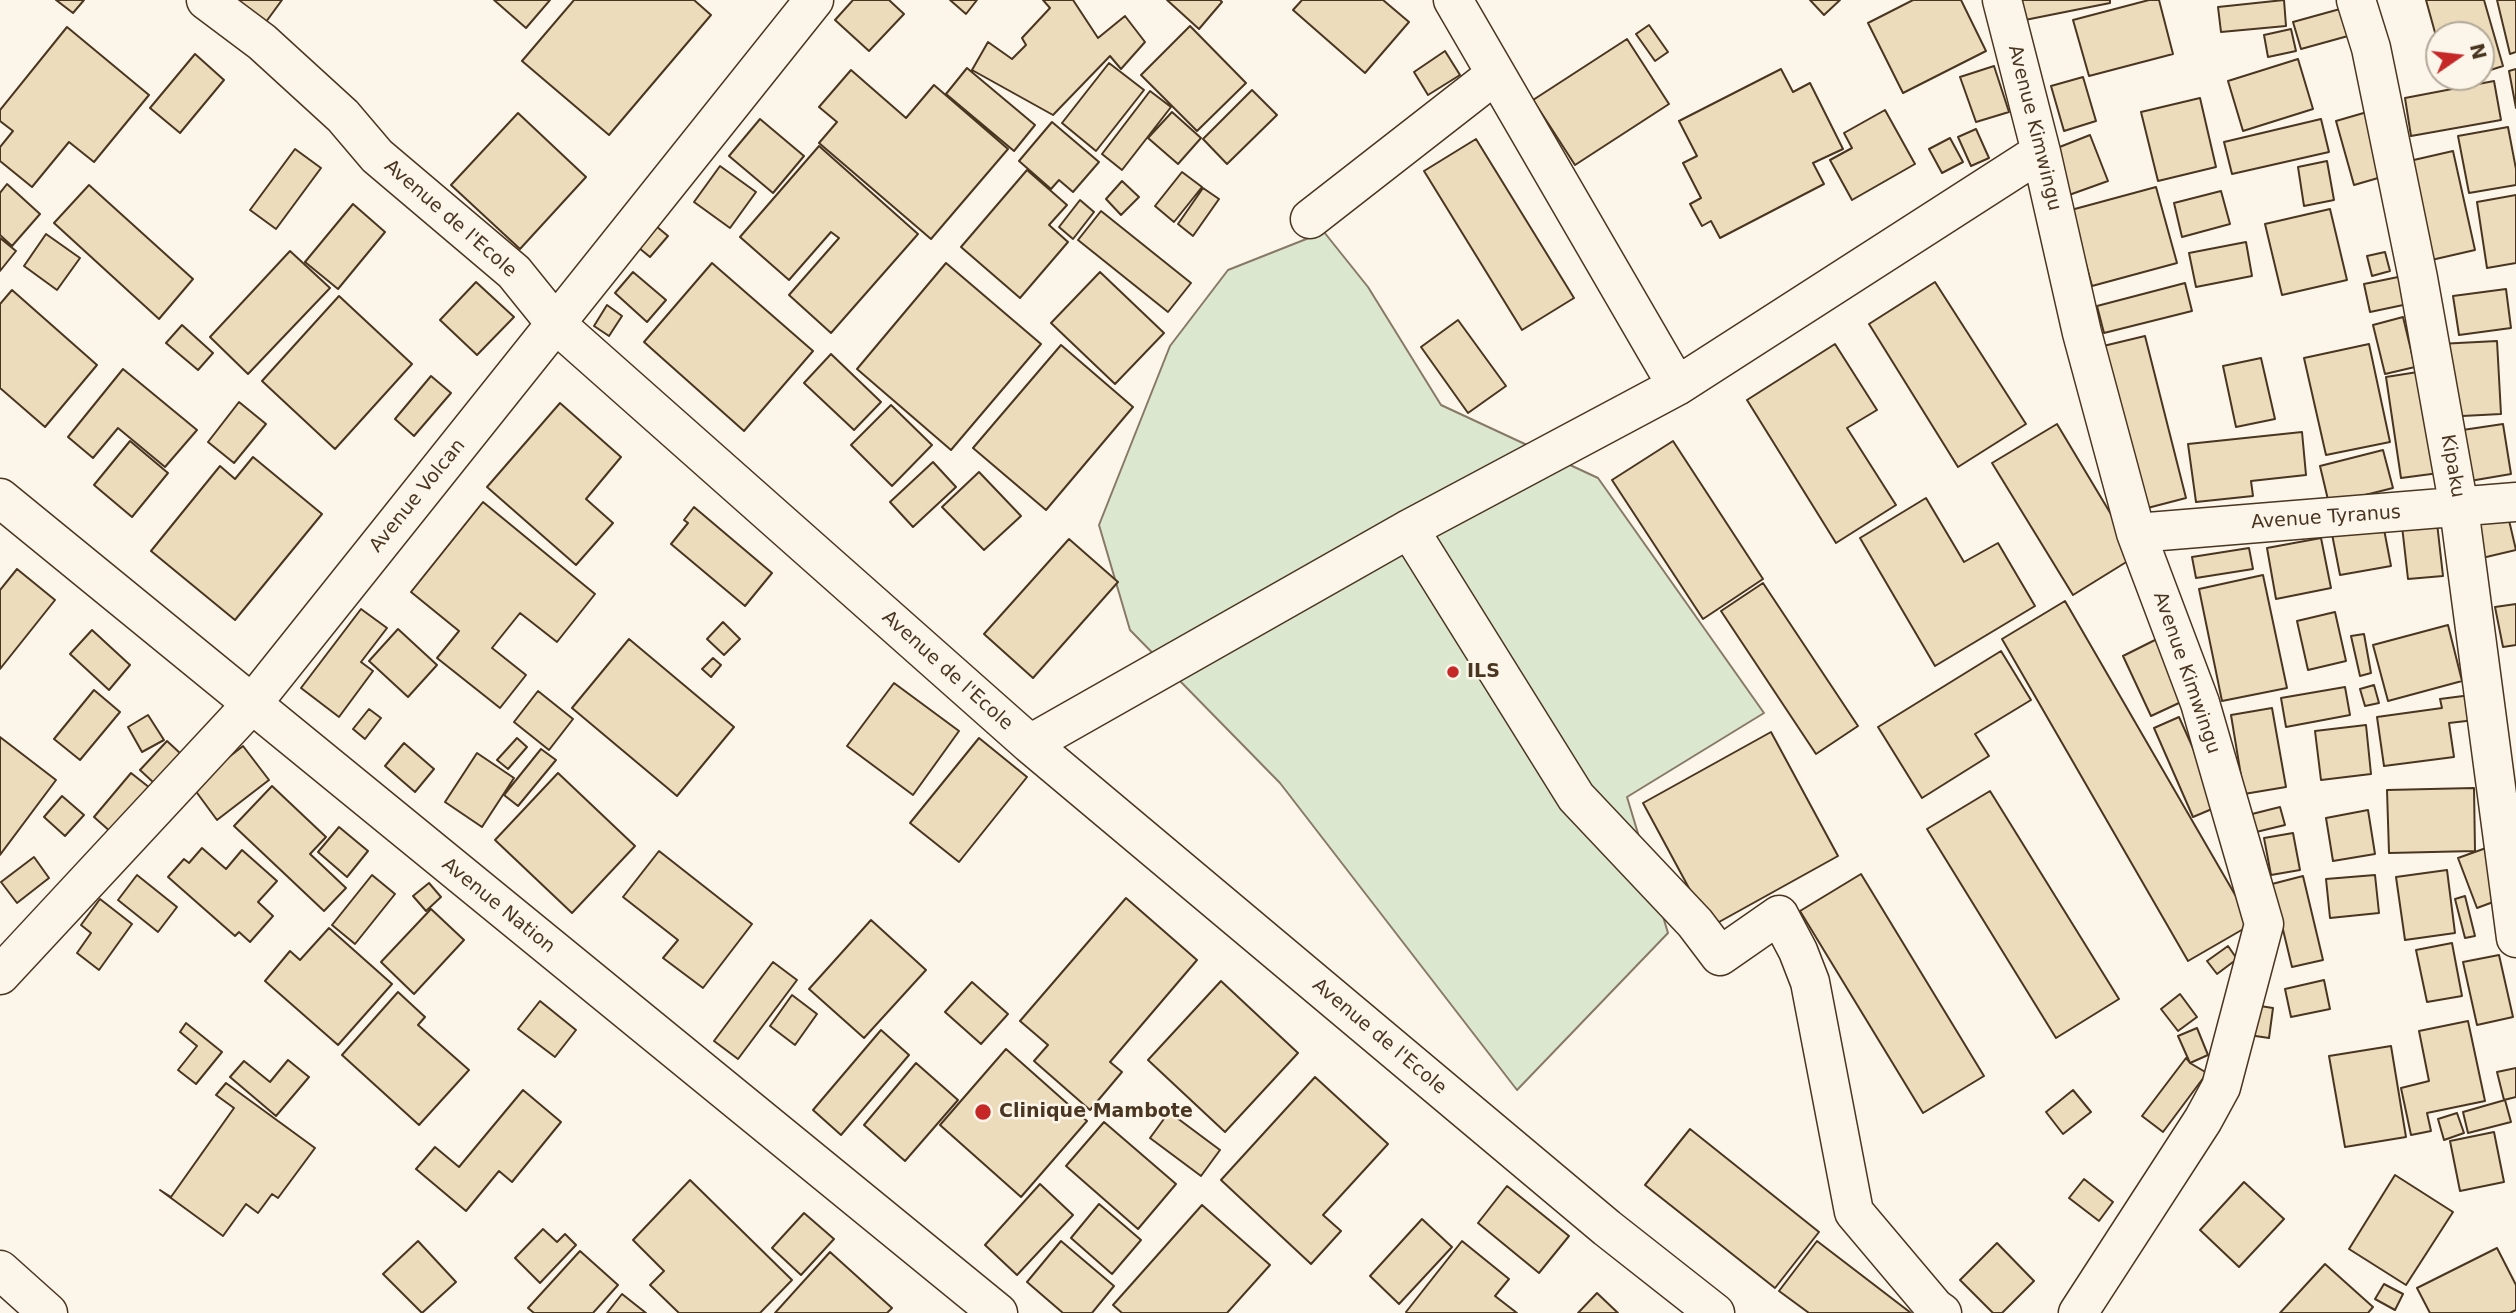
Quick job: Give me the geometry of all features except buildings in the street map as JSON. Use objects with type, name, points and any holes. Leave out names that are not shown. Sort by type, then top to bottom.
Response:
[{"type":"street","name":"Avenue de l'Ecole","points":[[206,0],[262,42],[342,116],[377,156],[514,272],[556,324],[1030,744],[1608,1228],[1715,1313]]},
{"type":"street","name":"Avenue Volcan","points":[[0,975],[251,705],[814,0]]},
{"type":"street","points":[[1453,0],[1677,386]]},
{"type":"street","name":"Avenue Kimwingu","points":[[2002,0],[2041,152],[2082,333],[2136,533],[2200,703],[2264,924],[2221,1087],[2203,1120],[2078,1313]]},
{"type":"street","name":"Kipaku","points":[[2356,0],[2371,48],[2418,278],[2459,508],[2516,938]]},
{"type":"street","points":[[1310,219],[1496,74]]},
{"type":"street","points":[[1030,744],[1409,529],[1677,386],[2041,152]]},
{"type":"street","name":"Avenue Nation","points":[[0,498],[998,1313]]},
{"type":"street","name":"Avenue Tyranus","points":[[2136,533],[2516,502]]},
{"type":"street","points":[[1409,529],[1576,797],[1695,923],[1720,956],[1779,915],[1798,951],[1810,982],[1854,1212],[1942,1313]]},
{"type":"street","points":[[0,1270],[48,1313]]},
{"type":"green space","name":"ILS","points":[[1324,232],[1368,287],[1441,405],[1598,478],[1764,713],[1627,797],[1668,933],[1517,1090],[1280,783],[1130,630],[1099,525],[1170,346],[1228,270]]},
{"type":"place","name":"ILS","points":[[1453,672]]},
{"type":"place","name":"Clinique Mambote","points":[[983,1112]]}]
